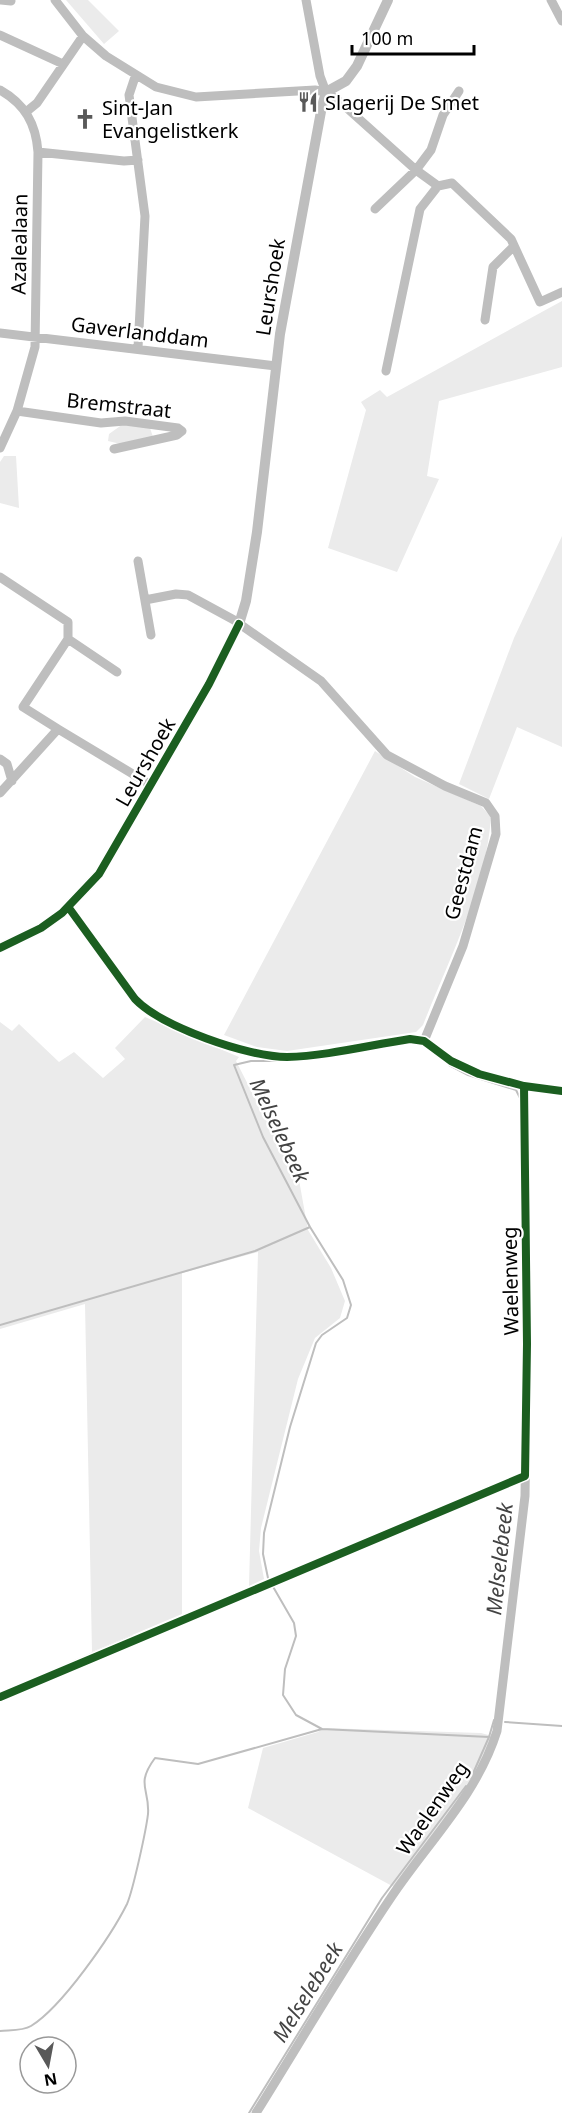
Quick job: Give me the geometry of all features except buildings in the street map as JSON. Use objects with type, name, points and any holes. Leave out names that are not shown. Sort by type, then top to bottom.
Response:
[{"type":"street","points":[[55,0],[83,36],[135,77],[187,90],[222,95],[315,90],[326,92],[416,170],[438,186]]},
{"type":"street","points":[[306,0],[320,76],[326,92]]},
{"type":"street","points":[[326,92],[346,81],[357,66],[388,0]]},
{"type":"street","points":[[551,0],[562,21]]},
{"type":"street","points":[[0,35],[63,64]]},
{"type":"street","points":[[26,112],[37,103],[83,36]]},
{"type":"street","points":[[135,77],[129,94],[145,216],[138,348]]},
{"type":"street","name":"Azalealaan","points":[[0,90],[12,97],[26,112],[35,128],[38,152],[34,337]]},
{"type":"street","points":[[375,209],[416,170],[431,150],[443,115],[459,91]]},
{"type":"street","name":"Leurshoek","points":[[0,948],[41,928],[69,908],[99,874],[151,785],[239,624],[246,601],[257,532],[276,366],[296,236],[326,92]]},
{"type":"street","points":[[38,152],[123,161],[138,160]]},
{"type":"street","points":[[386,371],[420,209],[438,186],[452,183],[510,239],[540,302],[562,292]]},
{"type":"street","points":[[485,320],[494,267],[514,246]]},
{"type":"street","name":"Gaverlanddam","points":[[0,333],[276,366]]},
{"type":"street","points":[[0,448],[3,435],[17,411],[33,360],[34,337]]},
{"type":"street","name":"Bremstraat","points":[[17,411],[101,423],[125,421],[178,428],[182,432],[114,449]]},
{"type":"street","points":[[138,561],[151,635]]},
{"type":"street","points":[[0,577],[68,622],[68,639],[23,707],[151,785]]},
{"type":"street","name":"Geestdam","points":[[145,600],[176,594],[188,595],[222,612],[321,681],[387,754],[445,786],[486,803],[495,816],[496,834],[463,946],[424,1041]]},
{"type":"street","points":[[68,639],[117,672]]},
{"type":"street","points":[[0,794],[58,729]]},
{"type":"street","points":[[0,759],[7,764],[12,781]]},
{"type":"street","points":[[69,908],[135,999],[144,1008],[177,1027],[256,1053],[288,1057],[410,1039],[424,1041],[460,1065],[479,1074],[524,1086],[562,1091]]},
{"type":"street","name":"Waelenweg","points":[[256,2113],[376,1919],[409,1871],[465,1800],[486,1761],[496,1731],[525,1496],[527,1344],[524,1086]]},
{"type":"street","points":[[0,1697],[134,1641]]},
{"type":"shaded area","points":[[66,0],[88,0],[119,31],[104,44]]},
{"type":"shaded area","points":[[562,301],[562,367],[439,401],[427,476],[439,479],[397,572],[328,548],[366,410],[361,402],[380,390],[387,397]]},
{"type":"shaded area","points":[[123,424],[150,428],[153,437],[125,445],[108,441],[109,434]]},
{"type":"shaded area","points":[[4,456],[16,456],[19,508],[0,503],[0,462]]},
{"type":"shaded area","points":[[562,536],[562,747],[517,727],[489,799],[459,784],[514,638]]},
{"type":"shaded area","points":[[375,751],[415,777],[481,806],[491,817],[488,844],[474,897],[423,1025],[416,1032],[287,1051],[257,1047],[224,1035]]},
{"type":"shaded area","points":[[145,1017],[239,1057],[236,1061],[299,1180],[308,1230],[331,1268],[345,1301],[340,1318],[315,1338],[298,1379],[261,1528],[259,1551],[264,1579],[249,1586],[258,1252],[182,1273],[182,1614],[92,1652],[85,1304],[0,1329],[0,1022],[12,1031],[19,1024],[59,1062],[74,1052],[103,1078],[125,1059],[115,1048]]},
{"type":"shaded area","points":[[323,1728],[481,1733],[492,1736],[467,1789],[394,1887],[248,1808],[263,1748],[318,1732]]},
{"type":"waterway","name":"Melselebeek","points":[[281,1061],[251,1061],[234,1065],[263,1137],[310,1227],[343,1280],[351,1305],[347,1318],[322,1335],[316,1343],[290,1427],[264,1533],[263,1554],[268,1578],[294,1623],[296,1636],[285,1669],[283,1695],[296,1715],[322,1729]]},
{"type":"waterway","name":"Melselebeek","points":[[449,1065],[468,1075],[516,1090],[520,1098]]},
{"type":"waterway","points":[[0,1325],[255,1251],[310,1227]]},
{"type":"waterway","name":"Melselebeek","points":[[471,1778],[494,1720]]},
{"type":"waterway","points":[[505,1722],[562,1726]]},
{"type":"waterway","name":"Melselebeek","points":[[0,2031],[28,2028],[43,2017],[85,1970],[120,1918],[130,1897],[145,1833],[148,1814],[145,1781],[149,1767],[155,1758],[198,1764],[322,1729],[489,1737]]},
{"type":"waterway","name":"Melselebeek","points":[[249,2113],[382,1898],[466,1786]]},
{"type":"cycle path","points":[[0,948],[41,928],[62,913],[99,874],[209,684],[239,624]]},
{"type":"cycle path","points":[[69,908],[135,999],[165,1020],[206,1038],[251,1052],[287,1057],[410,1039],[424,1041],[451,1061],[479,1074],[524,1086],[562,1091]]},
{"type":"cycle path","points":[[0,1697],[525,1476],[527,1344],[524,1086]]},
{"type":"place","name":"Slagerij De Smet","points":[[308,102]]},
{"type":"place","name":"Sint-Jan Evangelistkerk","points":[[85,119]]}]
